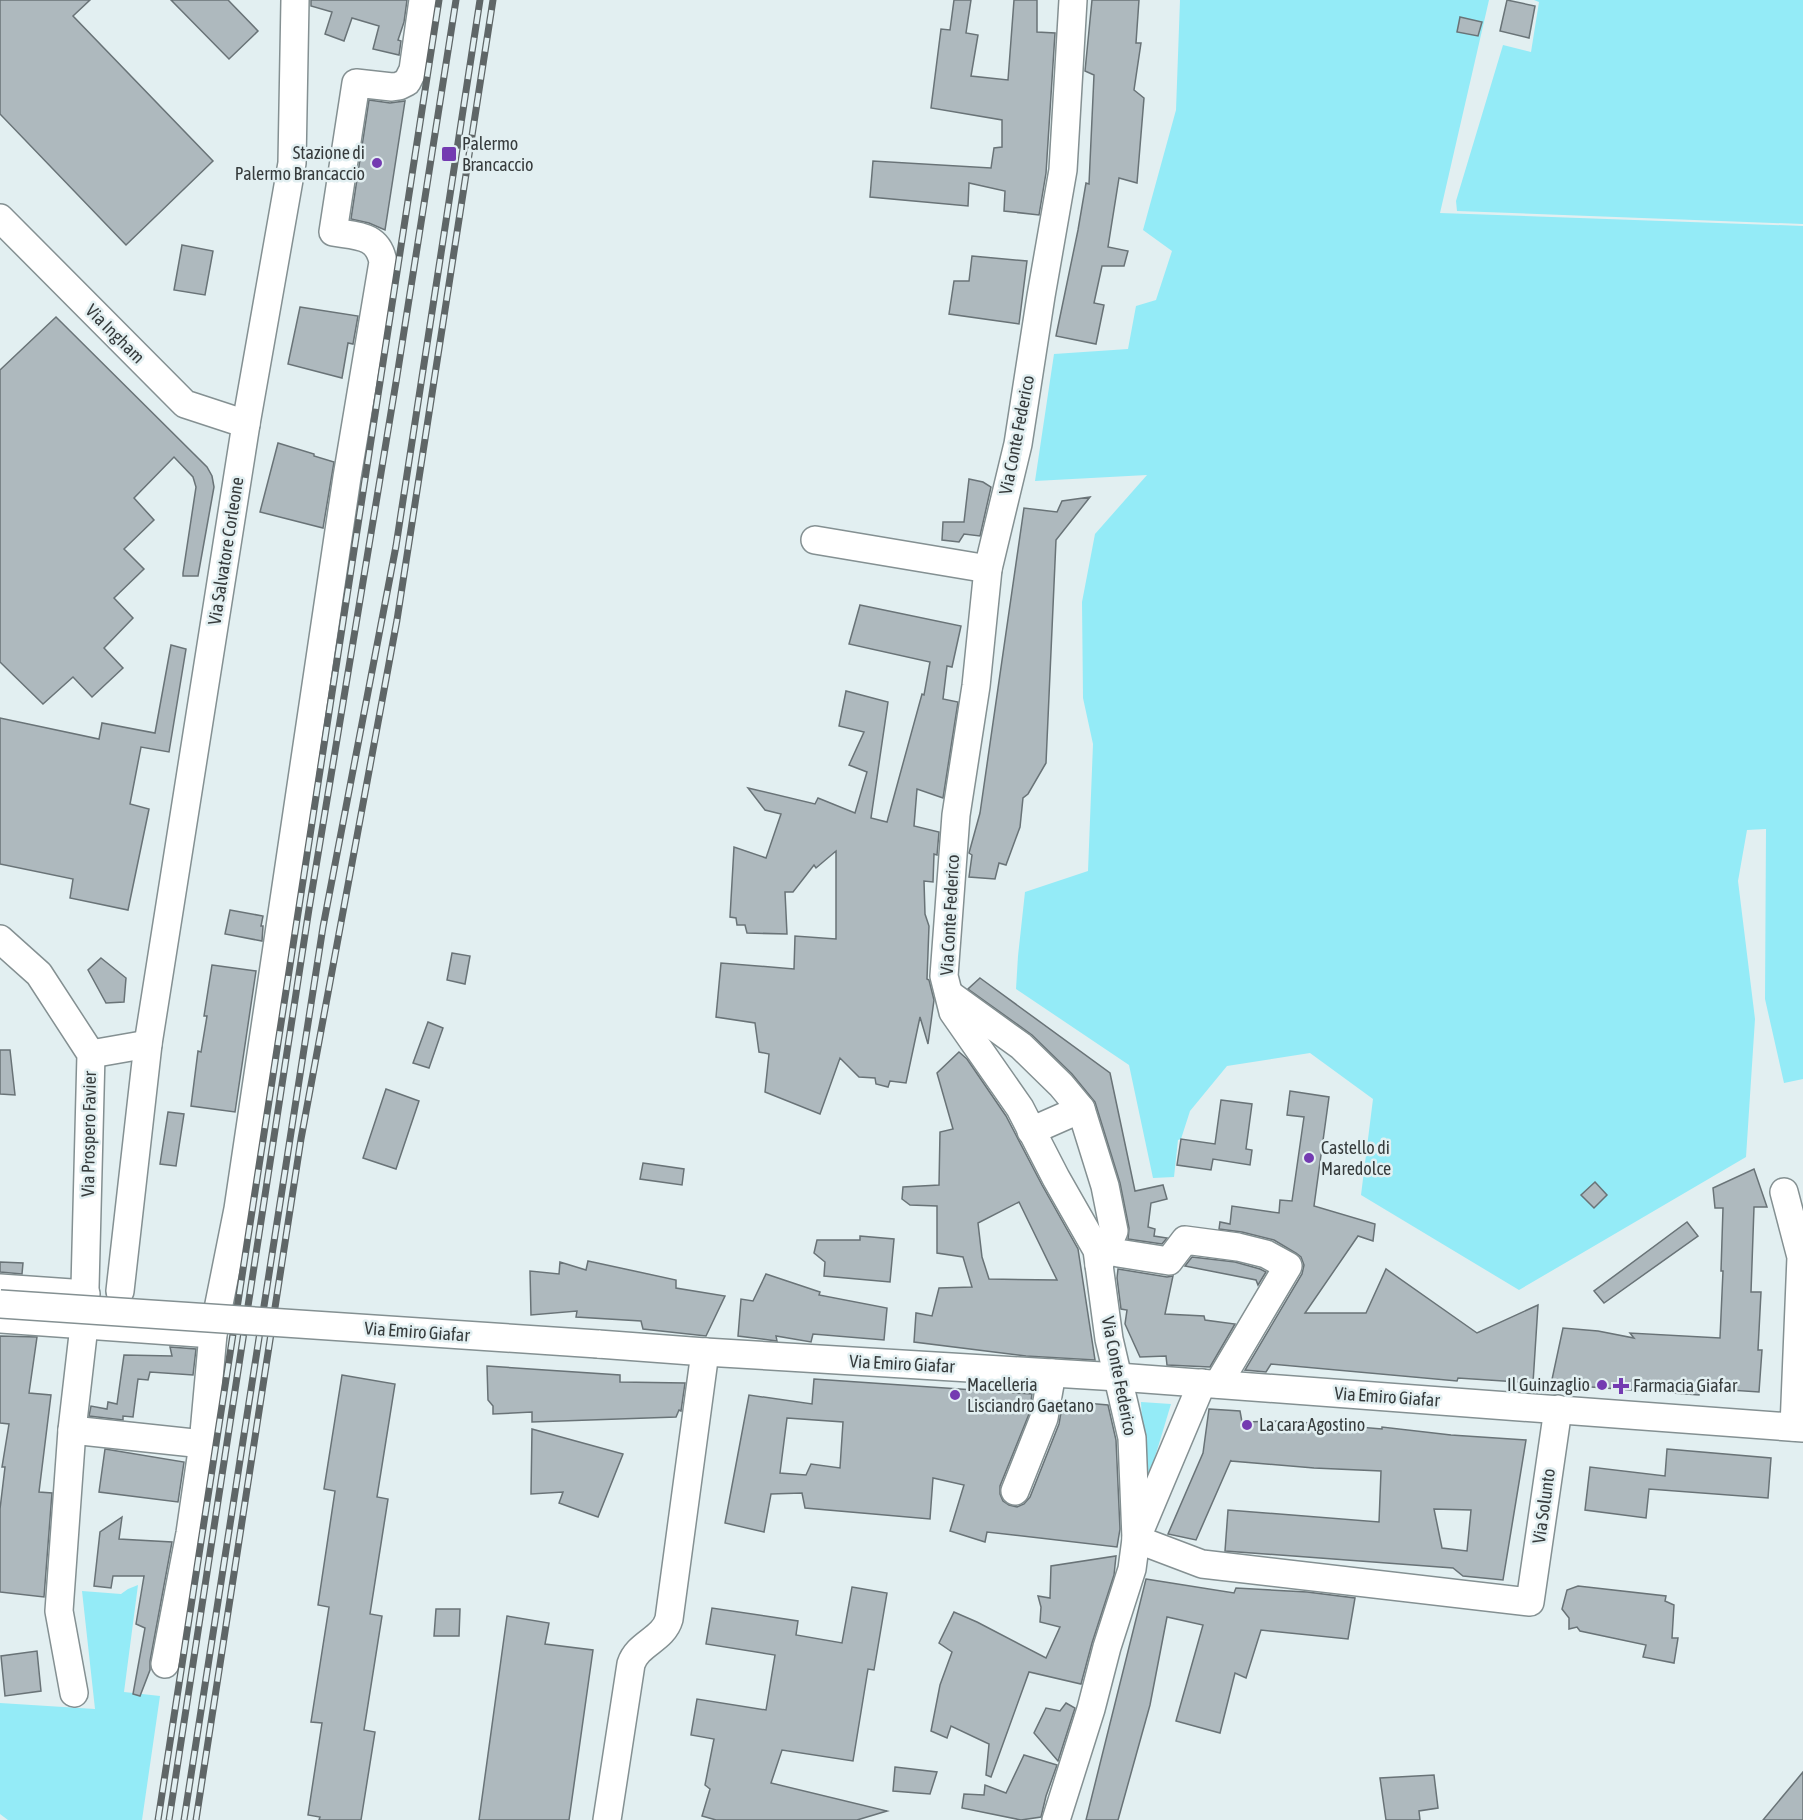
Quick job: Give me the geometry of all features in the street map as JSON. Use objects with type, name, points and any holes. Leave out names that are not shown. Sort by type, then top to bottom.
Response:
[{"type":"street","name":"Via Salvatore Corleone","points":[[120,1291],[148,1044],[246,424],[292,163],[295,0]]},
{"type":"street","points":[[165,1664],[190,1533],[203,1444],[213,1334],[238,1209],[344,501],[383,262],[379,249],[368,239],[333,232],[356,83],[392,87],[407,82],[413,70],[423,0]]},
{"type":"street","name":"Via Conte Federico","points":[[1056,1820],[1132,1569],[1136,1539],[1132,1438],[1109,1339],[1104,1256],[1097,1250],[1020,1108],[953,1012],[944,976],[956,816],[976,686],[988,569],[1018,444],[1041,296],[1064,170],[1073,0]]},
{"type":"street","name":"Via Ingham","points":[[0,218],[186,404],[246,424]]},
{"type":"street","points":[[815,540],[988,569]]},
{"type":"street","name":"Via Prospero Favier","points":[[0,939],[39,975],[91,1054],[86,1294],[72,1430],[58,1611],[74,1693]]},
{"type":"street","points":[[949,994],[1021,1046],[1061,1084],[1081,1109],[1105,1186],[1114,1231],[1104,1256]]},
{"type":"street","points":[[91,1054],[148,1044]]},
{"type":"street","points":[[1031,1131],[1081,1109]]},
{"type":"street","points":[[1784,1192],[1801,1257],[1798,1428]]},
{"type":"street","points":[[1104,1256],[1118,1253],[1169,1262],[1185,1240],[1238,1247],[1266,1254],[1288,1266],[1210,1383],[1136,1539]]},
{"type":"street","points":[[0,1288],[86,1294]]},
{"type":"street","name":"Via Emiro Giafar","points":[[0,1304],[705,1352],[1210,1383],[1798,1428]]},
{"type":"street","points":[[0,1319],[213,1334]]},
{"type":"street","points":[[607,1820],[631,1664],[638,1651],[664,1631],[669,1619],[705,1352]]},
{"type":"street","points":[[1015,1491],[1044,1418],[1052,1373]]},
{"type":"street","name":"Via Solunto","points":[[1136,1539],[1202,1564],[1530,1602],[1558,1409]]},
{"type":"street","points":[[72,1430],[203,1444]]},
{"type":"shaded area","points":[[1180,0],[1489,0],[1440,213],[1803,226],[1803,1079],[1784,1083],[1765,999],[1766,829],[1747,830],[1738,881],[1755,1019],[1746,1157],[1519,1290],[1361,1195],[1373,1099],[1310,1053],[1227,1066],[1190,1111],[1181,1139],[1178,1140],[1174,1177],[1153,1178],[1129,1065],[1016,989],[1025,892],[1088,871],[1093,744],[1083,698],[1082,602],[1095,534],[1147,475],[1035,481],[1054,354],[1128,349],[1136,306],[1156,300],[1172,251],[1143,230],[1176,110]]},
{"type":"shaded area","points":[[1534,0],[1803,0],[1803,224],[1457,211],[1456,201],[1503,45],[1531,52],[1539,2]]},
{"type":"shaded area","points":[[1141,1402],[1171,1404],[1145,1490]]},
{"type":"shaded area","points":[[138,1585],[124,1692],[160,1696],[142,1820],[8,1820],[0,1814],[0,1703],[95,1709],[82,1591],[121,1594]]},
{"type":"building","points":[[0,0],[90,0],[73,16],[213,161],[126,245],[0,114]]},
{"type":"building","points":[[171,0],[228,0],[258,31],[229,59]]},
{"type":"building","points":[[311,0],[407,0],[404,22],[398,40],[401,41],[399,55],[373,49],[379,26],[352,18],[344,41],[325,34],[332,12],[311,6]]},
{"type":"building","points":[[954,0],[971,0],[966,33],[978,35],[971,76],[1008,80],[1014,0],[1037,0],[1037,32],[1055,33],[1046,173],[1039,215],[1004,211],[1005,191],[969,183],[968,206],[870,197],[873,161],[991,168],[994,148],[1002,147],[1002,120],[931,108],[941,29],[950,30]]},
{"type":"building","points":[[1092,0],[1139,0],[1136,43],[1141,43],[1134,90],[1144,98],[1137,183],[1119,178],[1108,247],[1128,251],[1124,266],[1102,266],[1094,303],[1104,305],[1096,344],[1056,336],[1086,183],[1089,184],[1094,75],[1085,71]]},
{"type":"building","points":[[1507,0],[1535,6],[1529,38],[1500,31]]},
{"type":"building","points":[[1460,17],[1482,22],[1478,36],[1457,32]]},
{"type":"building","name":"Stazione di Palermo Brancaccio","points":[[369,100],[390,103],[405,101],[385,230],[351,219]]},
{"type":"building","points":[[182,245],[213,251],[205,295],[174,290]]},
{"type":"building","points":[[972,256],[1027,261],[1019,324],[949,314],[954,281],[969,281]]},
{"type":"building","points":[[300,307],[358,316],[353,344],[348,343],[342,378],[288,364]]},
{"type":"building","points":[[56,317],[207,467],[214,487],[198,576],[183,576],[196,487],[193,477],[174,457],[134,498],[154,520],[124,549],[144,569],[114,598],[133,618],[104,648],[123,668],[92,697],[73,677],[43,704],[0,662],[0,370]]},
{"type":"building","points":[[278,443],[334,462],[323,528],[260,512]]},
{"type":"building","points":[[969,479],[983,482],[991,487],[980,536],[964,534],[959,542],[942,540],[943,522],[964,522]]},
{"type":"building","points":[[1090,497],[1056,540],[1046,763],[1028,794],[1023,798],[1020,827],[1006,865],[999,863],[995,879],[969,877],[972,855],[969,853],[980,813],[1024,508],[1057,512],[1062,501]]},
{"type":"building","points":[[860,605],[961,626],[952,667],[947,666],[943,699],[958,702],[943,798],[917,789],[914,826],[939,832],[937,855],[934,854],[933,882],[924,881],[925,914],[929,926],[927,979],[934,1000],[928,1044],[920,1017],[906,1083],[890,1081],[888,1087],[876,1084],[875,1078],[859,1077],[840,1058],[820,1114],[765,1092],[769,1054],[759,1052],[755,1023],[716,1017],[721,963],[794,969],[795,936],[836,939],[836,851],[816,868],[814,865],[793,892],[785,892],[787,934],[747,933],[745,925],[737,925],[736,918],[730,917],[734,847],[766,858],[781,814],[765,810],[748,788],[815,804],[818,798],[855,813],[867,772],[849,765],[864,732],[839,726],[846,691],[888,702],[871,818],[887,822],[922,694],[924,695],[930,662],[849,644]]},
{"type":"building","points":[[171,645],[186,649],[169,752],[141,747],[130,804],[149,809],[128,910],[70,898],[73,879],[0,864],[0,718],[99,739],[102,723],[155,733]]},
{"type":"building","points":[[230,910],[263,916],[262,941],[225,934]]},
{"type":"building","points":[[452,953],[470,956],[465,984],[447,980]]},
{"type":"building","points":[[101,958],[126,978],[124,1002],[106,1003],[88,970]]},
{"type":"building","points":[[212,965],[256,971],[235,1112],[191,1106],[198,1051],[201,1052],[207,1016],[204,1016]]},
{"type":"building","points":[[980,978],[1110,1073],[1135,1191],[1163,1185],[1167,1199],[1151,1203],[1148,1227],[1155,1229],[1154,1236],[1167,1238],[1162,1244],[1128,1239],[1129,1228],[1120,1183],[1095,1102],[1072,1074],[1032,1035],[968,989]]},
{"type":"building","points":[[428,1022],[443,1028],[429,1068],[413,1063]]},
{"type":"building","points":[[0,1050],[10,1050],[15,1095],[0,1094]]},
{"type":"building","points":[[959,1052],[967,1059],[1006,1116],[1078,1249],[1095,1360],[1026,1356],[914,1342],[916,1313],[932,1316],[939,1288],[972,1287],[963,1257],[937,1253],[937,1206],[910,1205],[902,1199],[903,1187],[939,1185],[940,1132],[953,1129],[937,1073]],"holes":[[[1019,1202],[1057,1280],[989,1279],[982,1257],[978,1223]]]},
{"type":"building","points":[[386,1089],[419,1101],[396,1169],[363,1158]]},
{"type":"building","points":[[1290,1091],[1329,1097],[1314,1206],[1375,1224],[1373,1241],[1358,1236],[1305,1313],[1366,1313],[1386,1269],[1477,1333],[1538,1305],[1533,1383],[1458,1378],[1457,1381],[1271,1364],[1266,1372],[1245,1370],[1302,1274],[1304,1265],[1301,1257],[1274,1240],[1219,1229],[1220,1222],[1230,1224],[1232,1206],[1279,1213],[1280,1200],[1292,1201],[1304,1117],[1287,1115]]},
{"type":"building","points":[[1221,1100],[1252,1104],[1246,1149],[1252,1150],[1250,1165],[1213,1159],[1211,1170],[1177,1165],[1181,1139],[1215,1144]]},
{"type":"building","points":[[168,1112],[184,1114],[176,1166],[160,1164]]},
{"type":"building","points":[[643,1163],[684,1169],[682,1185],[640,1179]]},
{"type":"building","points":[[1754,1169],[1767,1207],[1754,1207],[1751,1292],[1761,1292],[1758,1350],[1762,1350],[1759,1392],[1700,1388],[1699,1395],[1551,1384],[1563,1328],[1598,1331],[1634,1338],[1630,1333],[1720,1338],[1723,1208],[1715,1208],[1713,1188]]},
{"type":"building","points":[[1595,1182],[1607,1195],[1594,1208],[1581,1195]]},
{"type":"building","points":[[1687,1222],[1698,1236],[1604,1303],[1594,1291]]},
{"type":"building","points":[[860,1236],[894,1239],[890,1282],[824,1276],[825,1262],[814,1253],[817,1240],[860,1240]]},
{"type":"building","points":[[1192,1257],[1235,1262],[1266,1272],[1258,1285],[1256,1280],[1185,1266]]},
{"type":"building","points":[[588,1261],[676,1280],[676,1288],[725,1296],[706,1336],[643,1329],[641,1321],[576,1317],[577,1311],[531,1315],[530,1271],[559,1274],[560,1262],[586,1270]]},
{"type":"building","points":[[0,1262],[23,1263],[22,1274],[0,1272]]},
{"type":"building","points":[[1118,1269],[1173,1276],[1165,1314],[1204,1316],[1205,1320],[1235,1324],[1210,1367],[1167,1365],[1166,1356],[1140,1357],[1125,1324],[1127,1310],[1121,1309]]},
{"type":"building","points":[[766,1274],[820,1292],[819,1295],[887,1308],[884,1340],[813,1334],[811,1342],[776,1336],[777,1341],[738,1336],[741,1299],[753,1301]]},
{"type":"building","points":[[0,1336],[37,1337],[29,1393],[51,1395],[39,1492],[52,1493],[44,1597],[0,1592],[0,1509],[5,1467],[2,1467],[9,1424],[0,1423]]},
{"type":"building","points":[[170,1347],[196,1349],[193,1375],[150,1372],[148,1380],[138,1379],[133,1417],[123,1416],[123,1420],[89,1416],[91,1406],[107,1409],[108,1402],[117,1404],[124,1355],[172,1356]]},
{"type":"building","points":[[487,1366],[620,1375],[620,1382],[685,1383],[681,1411],[679,1410],[676,1417],[532,1422],[532,1412],[493,1414],[493,1406],[488,1400]]},
{"type":"building","points":[[342,1375],[395,1384],[377,1497],[388,1499],[370,1614],[382,1616],[364,1730],[375,1732],[361,1820],[319,1820],[320,1817],[308,1815],[322,1723],[311,1722],[329,1607],[318,1605],[335,1491],[324,1489]]},
{"type":"building","points":[[814,1379],[1032,1394],[1029,1414],[1000,1486],[1003,1501],[1017,1507],[1024,1504],[1030,1497],[1059,1424],[1063,1401],[1108,1405],[1116,1440],[1120,1529],[1117,1547],[987,1532],[985,1542],[950,1531],[964,1485],[933,1478],[930,1519],[805,1508],[802,1493],[771,1494],[764,1532],[725,1523],[749,1395],[812,1404]],"holes":[[[787,1418],[843,1422],[840,1468],[811,1464],[806,1475],[780,1473]]]},
{"type":"building","points":[[1209,1409],[1240,1411],[1242,1422],[1286,1421],[1382,1429],[1382,1427],[1526,1440],[1503,1580],[1463,1576],[1453,1568],[1225,1551],[1228,1510],[1379,1522],[1381,1471],[1314,1468],[1231,1460],[1196,1540],[1168,1534],[1203,1453]],"holes":[[[1434,1509],[1471,1510],[1467,1551],[1442,1548]]]},
{"type":"building","points":[[532,1429],[623,1454],[598,1517],[559,1503],[563,1492],[531,1494]]},
{"type":"building","points":[[105,1449],[184,1462],[178,1502],[99,1492]]},
{"type":"building","points":[[1667,1449],[1771,1458],[1768,1498],[1649,1489],[1646,1518],[1585,1510],[1590,1467],[1665,1476]]},
{"type":"building","points":[[122,1517],[119,1539],[172,1542],[150,1670],[140,1696],[133,1694],[145,1628],[136,1624],[144,1576],[113,1576],[111,1588],[94,1586],[100,1532]]},
{"type":"building","points":[[1116,1556],[1114,1575],[1081,1684],[1029,1672],[991,1777],[986,1775],[989,1744],[951,1726],[947,1738],[931,1731],[940,1685],[952,1652],[939,1643],[954,1612],[1046,1658],[1060,1627],[1040,1622],[1041,1607],[1038,1596],[1050,1598],[1051,1566]]},
{"type":"building","points":[[1146,1579],[1234,1593],[1236,1588],[1307,1592],[1355,1598],[1348,1639],[1261,1630],[1246,1678],[1235,1673],[1220,1733],[1176,1721],[1203,1625],[1167,1617],[1150,1705],[1118,1820],[1086,1820]]},
{"type":"building","points":[[1578,1586],[1666,1596],[1665,1601],[1674,1605],[1672,1638],[1678,1638],[1674,1663],[1643,1657],[1646,1645],[1580,1631],[1577,1627],[1569,1629],[1569,1618],[1562,1609],[1567,1590]]},
{"type":"building","points":[[852,1587],[887,1593],[874,1670],[868,1669],[853,1761],[782,1750],[771,1783],[887,1811],[857,1820],[716,1820],[702,1816],[710,1789],[705,1785],[714,1739],[691,1735],[697,1699],[766,1710],[775,1655],[706,1644],[712,1608],[798,1621],[796,1635],[842,1643]]},
{"type":"building","points":[[436,1609],[460,1609],[459,1636],[434,1636]]},
{"type":"building","points":[[507,1616],[549,1623],[545,1644],[593,1650],[569,1820],[479,1820]]},
{"type":"building","points":[[37,1651],[41,1691],[5,1696],[1,1656]]},
{"type":"building","points":[[1066,1703],[1075,1708],[1058,1761],[1034,1733],[1046,1708],[1060,1711]]},
{"type":"building","points":[[1024,1755],[1057,1765],[1041,1817],[1021,1820],[962,1808],[964,1794],[984,1795],[985,1785],[1006,1793]]},
{"type":"building","points":[[895,1767],[937,1772],[930,1794],[893,1791]]},
{"type":"building","points":[[1803,1772],[1803,1820],[1763,1820]]},
{"type":"building","points":[[1434,1775],[1438,1808],[1419,1811],[1420,1820],[1386,1820],[1380,1778]]},
{"type":"railway","points":[[158,1820],[439,0]]},
{"type":"railway","points":[[169,1820],[309,909],[456,0]]},
{"type":"railway","points":[[184,1820],[323,927],[396,546],[480,0]]},
{"type":"railway","points":[[196,1820],[301,1139],[397,620],[493,0]]},
{"type":"place","name":"Palermo Brancaccio","points":[[449,154]]},
{"type":"place","name":"Stazione di Palermo Brancaccio","points":[[377,163]]},
{"type":"place","name":"Castello di Maredolce","points":[[1309,1158]]},
{"type":"place","name":"Il Guinzaglio","points":[[1602,1385]]},
{"type":"place","name":"Farmacia Giafar","points":[[1621,1386]]},
{"type":"place","name":"Macelleria Lisciandro Gaetano","points":[[955,1395]]},
{"type":"place","name":"La cara Agostino","points":[[1247,1425]]}]
